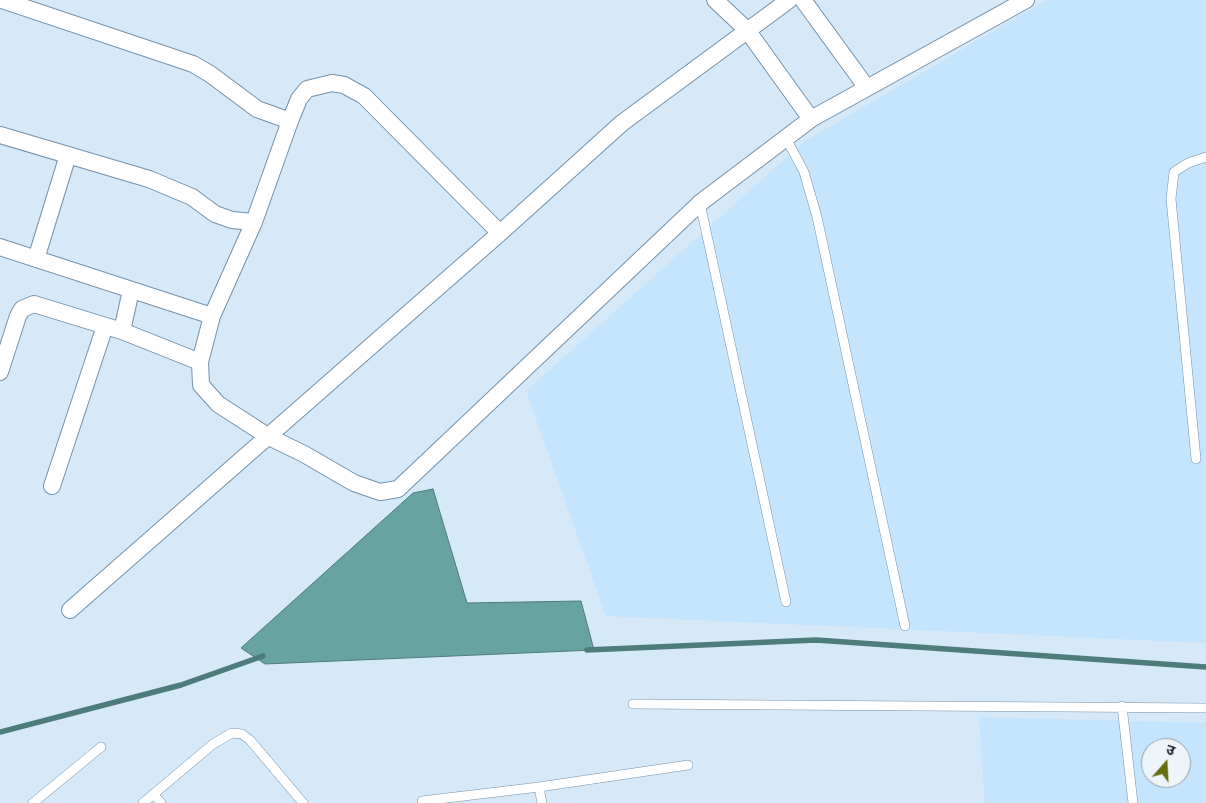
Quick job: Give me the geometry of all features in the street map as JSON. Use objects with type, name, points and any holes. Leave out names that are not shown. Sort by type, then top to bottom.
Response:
[{"type":"street","points":[[2,0],[186,61],[210,74],[256,109],[290,121]]},
{"type":"street","points":[[716,0],[747,30],[811,119]]},
{"type":"street","points":[[70,610],[500,234],[622,123],[789,0]]},
{"type":"street","points":[[803,0],[867,88]]},
{"type":"street","points":[[500,234],[364,96],[344,85],[332,83],[307,89],[299,99],[254,222],[212,316],[200,362],[201,385],[208,396],[218,404],[269,437],[369,489],[380,492],[398,489],[700,203],[811,119],[1026,0]]},
{"type":"street","points":[[0,135],[149,179],[192,197],[215,214],[232,220],[254,222]]},
{"type":"street","points":[[36,259],[68,155]]},
{"type":"street","points":[[0,247],[212,316]]},
{"type":"street","points":[[122,331],[131,290]]},
{"type":"street","points":[[0,372],[18,316],[28,305],[43,306],[122,331],[200,362]]},
{"type":"street","points":[[52,486],[105,326]]},
{"type":"lane","points":[[786,138],[804,172],[817,217],[905,626]]},
{"type":"lane","points":[[1196,460],[1170,199],[1174,172],[1188,163],[1206,157]]},
{"type":"lane","points":[[700,203],[786,602]]},
{"type":"lane","points":[[633,704],[1206,708]]},
{"type":"lane","points":[[1122,706],[1133,803]]},
{"type":"lane","points":[[143,803],[212,744],[232,733],[242,734],[250,740],[303,803]]},
{"type":"lane","points":[[33,803],[101,747]]},
{"type":"lane","points":[[422,801],[540,787],[688,765]]},
{"type":"lane","points":[[540,787],[542,803]]},
{"type":"lane","points":[[153,794],[160,803]]},
{"type":"shaded area","points":[[1047,0],[1206,0],[1206,643],[606,616],[526,391],[805,141]]},
{"type":"shaded area","points":[[433,489],[467,603],[581,601],[594,650],[265,664],[241,648],[413,493]]},
{"type":"shaded area","points":[[979,717],[1206,723],[1206,803],[985,803]]},
{"type":"waterway","points":[[587,650],[816,640],[1206,667]]},
{"type":"waterway","points":[[0,732],[181,685],[263,656]]}]
